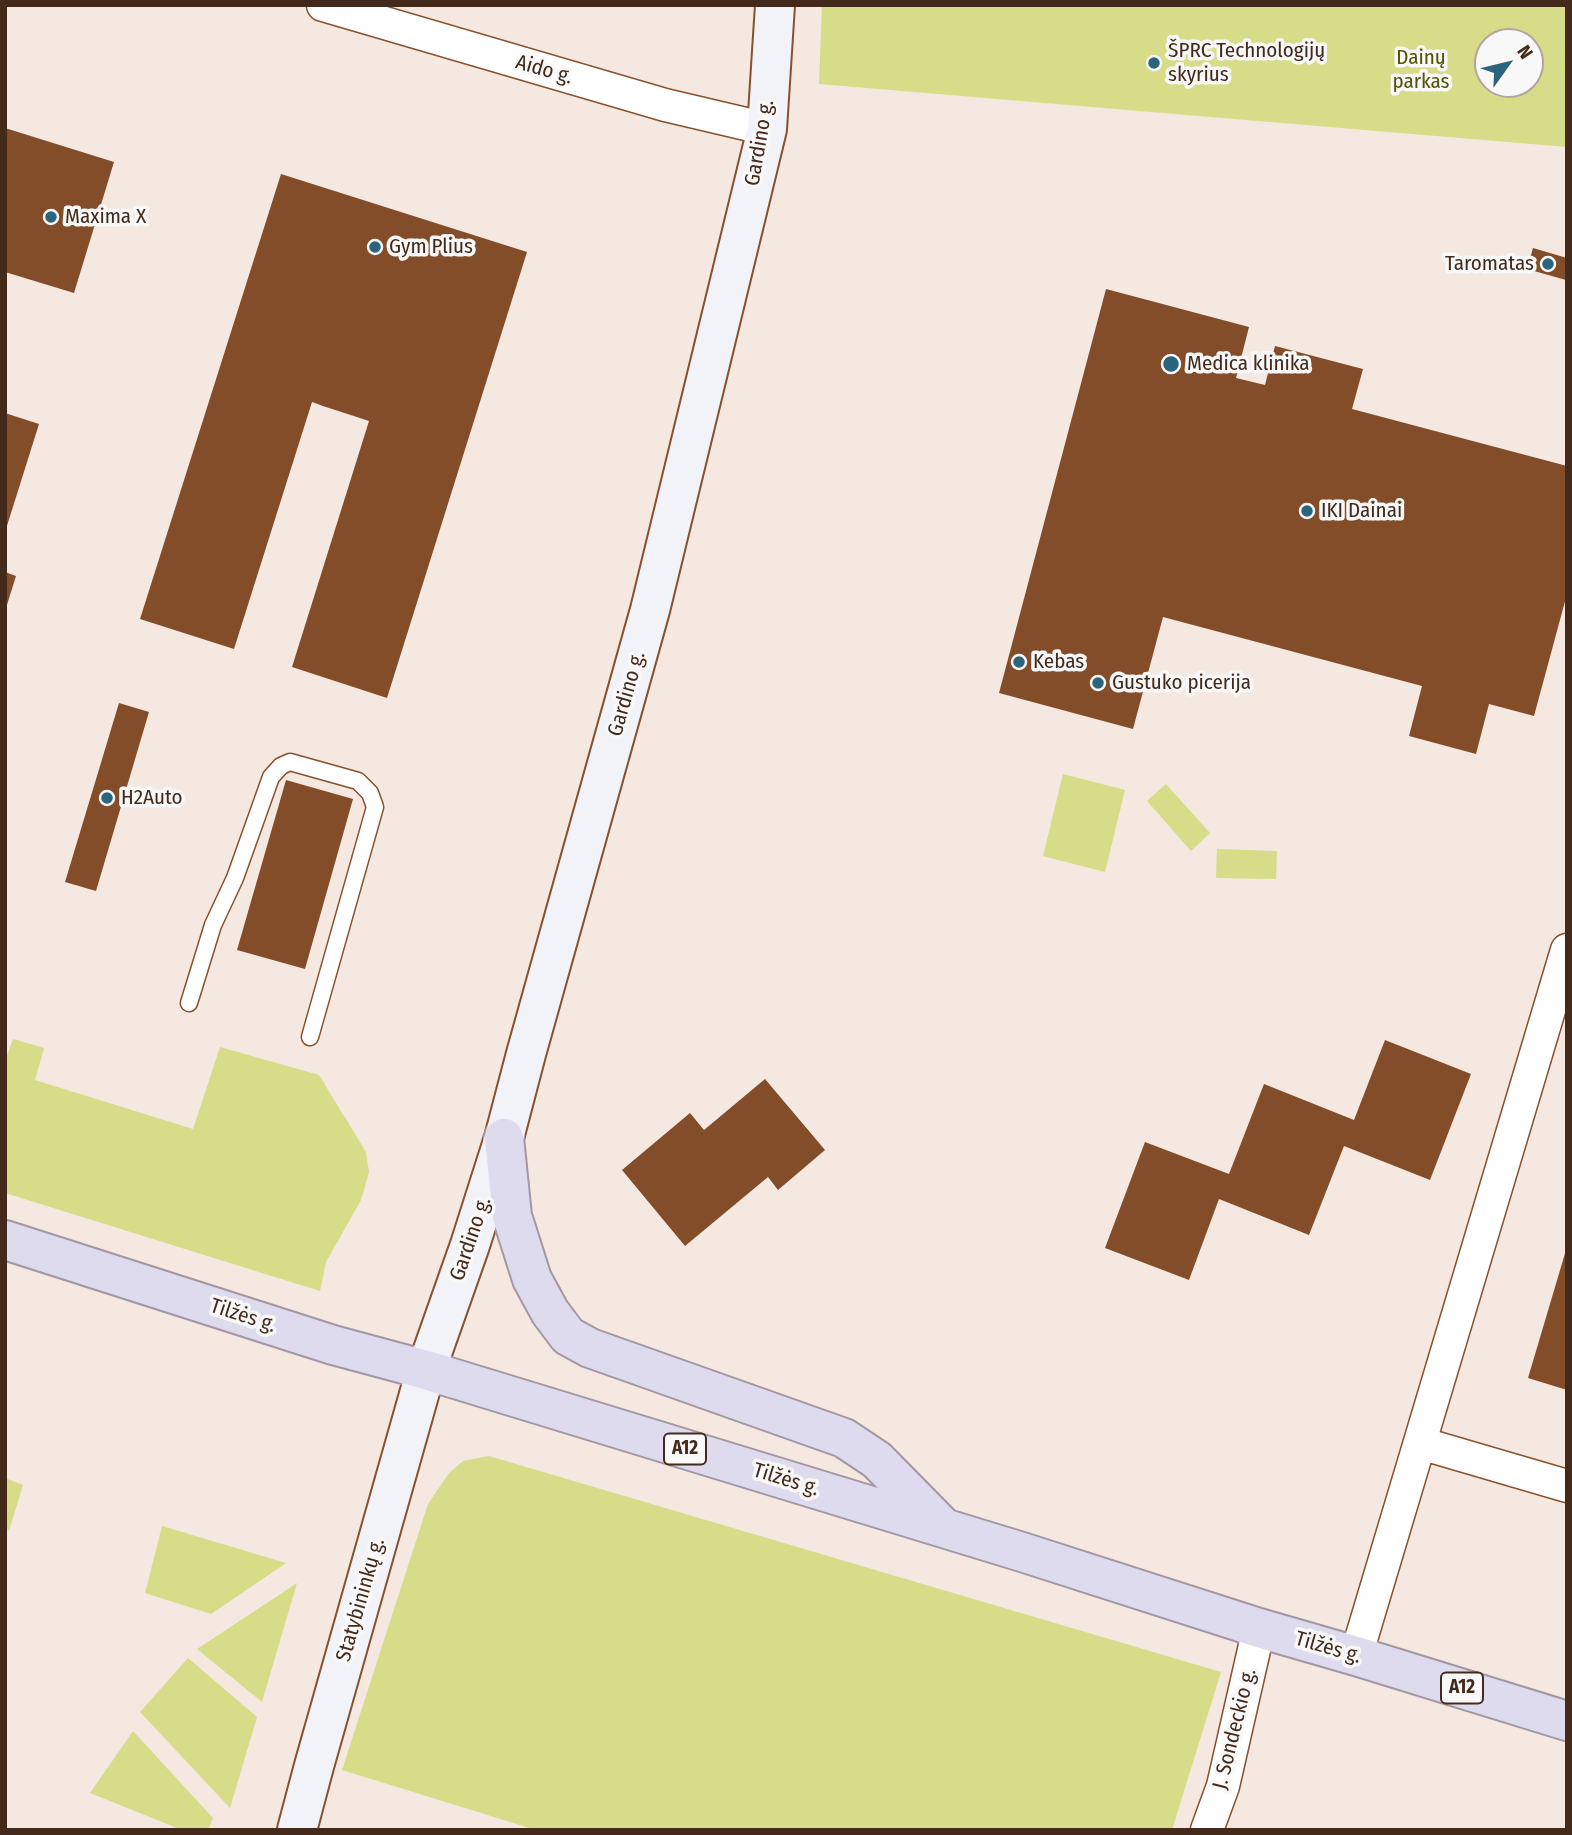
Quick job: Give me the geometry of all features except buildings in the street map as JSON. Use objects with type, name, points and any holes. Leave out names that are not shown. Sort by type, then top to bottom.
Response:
[{"type":"highway","points":[[504,1138],[512,1216],[532,1279],[550,1312],[568,1336],[590,1348],[844,1438],[877,1460],[944,1528]]},
{"type":"highway","name":"Tilžės g.","points":[[5,1240],[333,1345],[426,1370],[1567,1721]]},
{"type":"main road","name":"Gardino g.","points":[[426,1370],[504,1138],[650,610],[767,129],[775,5]]},
{"type":"main road","name":"Statybininkų g.","points":[[297,1830],[426,1370]]},
{"type":"street","name":"Aido g.","points":[[323,5],[665,105],[767,129]]},
{"type":"street","points":[[1356,1656],[1567,950]]},
{"type":"street","points":[[1420,1443],[1567,1486]]},
{"type":"street","name":"J. Sondeckio g.","points":[[1207,1830],[1223,1786],[1259,1628]]},
{"type":"lane","points":[[189,1003],[213,925],[235,878],[271,777],[281,766],[290,762],[358,781],[370,793],[374,807],[310,1037]]},
{"type":"green space","name":"Dainų parkas","points":[[822,5],[1567,5],[1567,147],[819,84]]},
{"type":"green space","points":[[1063,774],[1125,790],[1105,872],[1043,856]]},
{"type":"green space","points":[[1166,784],[1210,833],[1191,851],[1147,801]]},
{"type":"green space","points":[[1217,849],[1277,851],[1276,879],[1216,878]]},
{"type":"green space","points":[[13,1039],[44,1048],[35,1080],[193,1129],[220,1047],[319,1075],[366,1152],[369,1172],[361,1200],[326,1262],[320,1291],[5,1193],[5,1061]]},
{"type":"green space","points":[[489,1456],[1221,1672],[1172,1830],[536,1830],[342,1770],[428,1504],[449,1473],[463,1461]]},
{"type":"green space","points":[[5,1478],[23,1485],[9,1531],[5,1525]]},
{"type":"green space","points":[[162,1526],[286,1563],[211,1614],[145,1593]]},
{"type":"green space","points":[[297,1583],[262,1702],[197,1649]]},
{"type":"green space","points":[[188,1658],[257,1717],[230,1808],[140,1712]]},
{"type":"green space","points":[[133,1731],[213,1818],[208,1830],[182,1830],[90,1793]]},
{"type":"place","name":"ŠPRC Technologijų skyrius","points":[[1154,63]]},
{"type":"place","name":"Maxima X","points":[[51,217]]},
{"type":"place","name":"Gym Plius","points":[[375,247]]},
{"type":"place","name":"Taromatas","points":[[1548,264]]},
{"type":"place","name":"Medica klinika","points":[[1171,364]]},
{"type":"place","name":"IKI Dainai","points":[[1307,511]]},
{"type":"place","name":"Kebas","points":[[1019,662]]},
{"type":"place","name":"Gustuko picerija","points":[[1098,683]]},
{"type":"place","name":"H2Auto","points":[[107,798]]}]
